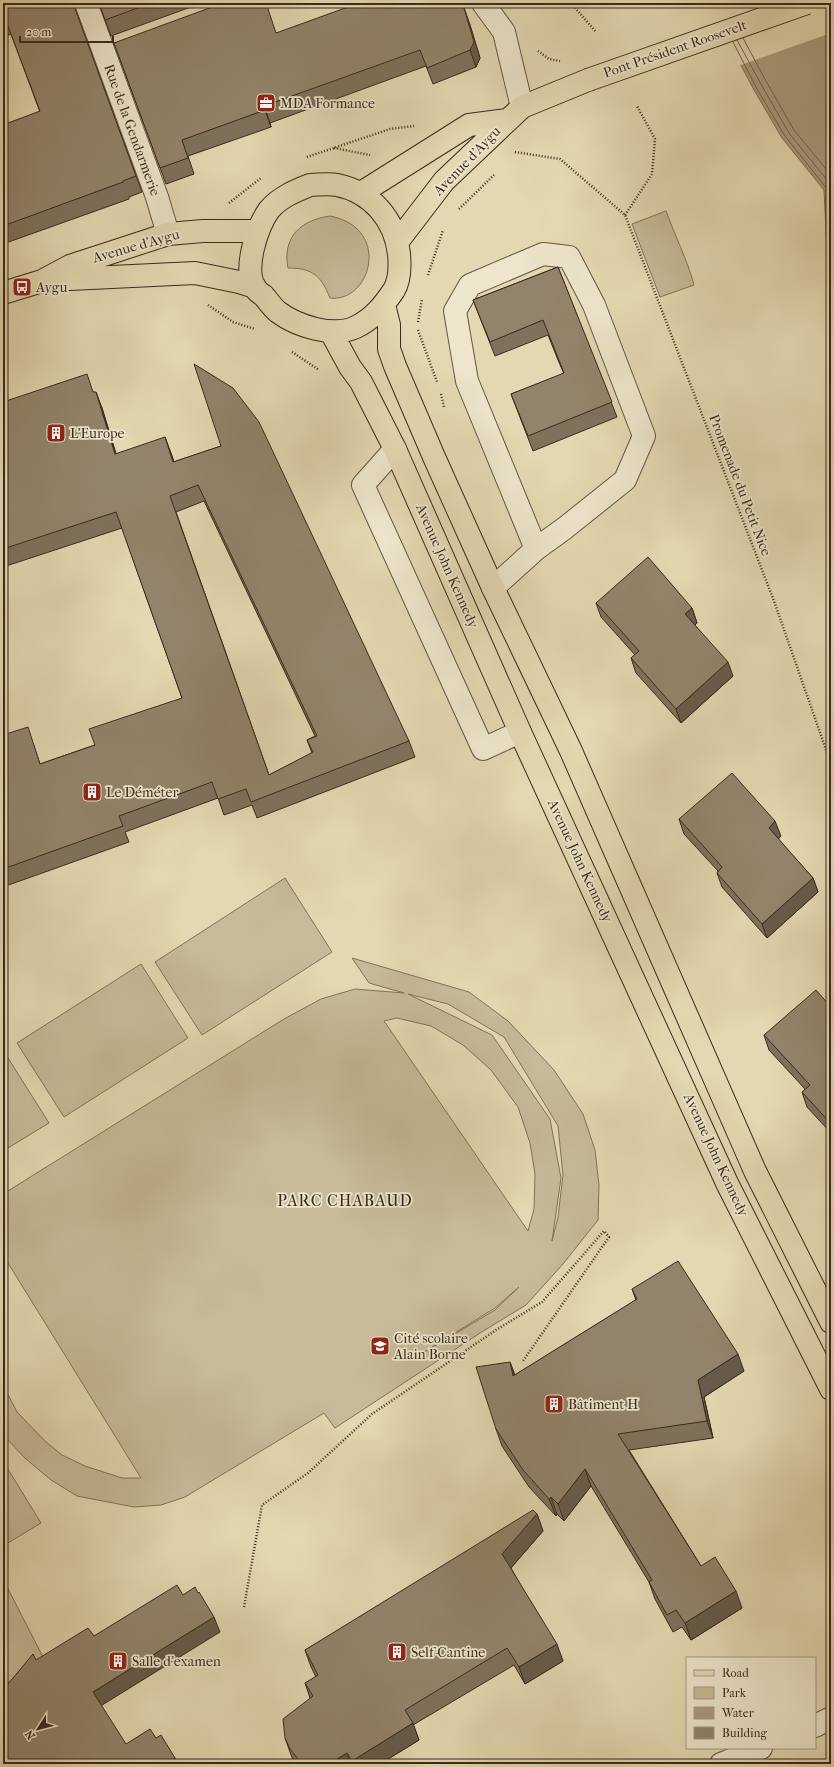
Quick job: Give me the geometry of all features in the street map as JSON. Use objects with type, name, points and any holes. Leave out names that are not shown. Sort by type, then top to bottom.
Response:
[{"type":"main road","name":"Pont Président Roosevelt","points":[[588,80],[807,3]]},
{"type":"main road","name":"Avenue d'Aygu","points":[[361,193],[469,125],[515,114],[588,80]]},
{"type":"main road","name":"Avenue d'Aygu","points":[[398,241],[444,181],[515,114]]},
{"type":"main road","points":[[310,185],[336,185],[361,193],[376,204],[388,220],[398,241],[400,264],[396,287],[384,305],[370,319],[354,328],[331,332],[300,324],[278,312],[255,287],[250,268],[258,231],[269,210],[287,194],[310,185]]},
{"type":"main road","name":"Avenue d'Aygu","points":[[3,293],[42,281],[70,266],[168,234],[203,231],[258,231]]},
{"type":"main road","name":"Avenue d'Aygu","points":[[42,281],[195,273],[239,282],[255,287]]},
{"type":"main road","name":"Avenue John Kennedy","points":[[384,305],[388,325],[389,349],[394,366],[493,588],[571,751],[755,1171],[831,1322]]},
{"type":"main road","name":"Avenue John Kennedy","points":[[331,332],[350,367],[361,382],[395,449],[520,732],[727,1183],[831,1389]]},
{"type":"street","name":"Rue de la Gendarmerie","points":[[86,3],[112,49],[168,234]]},
{"type":"street","points":[[483,3],[504,32],[515,114]]},
{"type":"street","points":[[493,588],[536,549],[625,480],[644,436],[594,305],[569,257],[542,254],[470,285],[455,311],[467,381],[536,549]]},
{"type":"street","points":[[395,449],[363,485],[483,749],[520,732]]},
{"type":"street","points":[[816,1726],[831,1718]]},
{"type":"street","points":[[721,1764],[758,1749]]},
{"type":"path","points":[[571,3],[596,32]]},
{"type":"path","points":[[559,65],[566,62]]},
{"type":"path","points":[[516,153],[560,159],[625,215],[652,174],[655,139],[637,106]]},
{"type":"path","points":[[515,114],[516,153]]},
{"type":"path","points":[[305,157],[390,129],[420,125]]},
{"type":"path","points":[[510,158],[519,148]]},
{"type":"path","points":[[456,212],[494,174]]},
{"type":"path","points":[[225,206],[256,180],[263,177]]},
{"type":"path","name":"Promenade du Petit Nice","points":[[625,215],[774,601],[831,764]]},
{"type":"path","points":[[426,282],[443,228]]},
{"type":"path","points":[[417,329],[423,296]]},
{"type":"path","points":[[201,304],[208,305],[233,322],[256,330]]},
{"type":"path","points":[[290,351],[325,374]]},
{"type":"path","points":[[244,1607],[262,1505],[308,1473],[372,1414],[496,1330],[542,1302],[604,1231],[609,1237],[523,1361]]},
{"type":"green space","points":[[666,211],[694,285],[660,297],[632,224]]},
{"type":"green space","points":[[330,216],[349,223],[362,235],[368,249],[369,263],[364,277],[356,289],[344,296],[330,298],[327,290],[315,275],[297,268],[288,268],[287,257],[291,239],[302,226],[310,221]]},
{"type":"green space","points":[[285,878],[332,952],[202,1035],[155,962]]},
{"type":"green space","points":[[352,958],[469,992],[508,1021],[554,1070],[583,1114],[595,1150],[599,1185],[598,1220],[563,1264],[526,1305],[480,1333],[335,1428],[324,1413],[185,1497],[161,1505],[134,1507],[77,1496],[51,1480],[26,1459],[3,1435],[3,1385],[17,1412],[45,1441],[62,1455],[85,1466],[122,1478],[141,1478],[3,1255],[3,1194],[284,1019],[321,999],[355,989],[404,993],[369,983]],"holes":[[[408,994],[448,1004],[504,1037],[558,1126],[563,1175],[558,1217],[552,1241],[561,1178],[550,1119],[492,1035]],[[397,1018],[431,1026],[463,1045],[491,1070],[518,1107],[530,1143],[535,1174],[534,1209],[528,1231],[384,1021]],[[519,1287],[495,1310],[421,1354],[495,1308]]]},
{"type":"green space","points":[[141,964],[188,1038],[64,1117],[17,1043]]},
{"type":"green space","points":[[3,1050],[49,1123],[3,1151]]},
{"type":"green space","points":[[3,1461],[41,1523],[3,1546]]},
{"type":"green space","points":[[3,1579],[44,1659],[8,1683],[3,1692]]},
{"type":"water","points":[[708,3],[831,3],[831,265],[827,252],[824,190],[782,138],[754,90]]},
{"type":"pier","points":[[715,3],[831,3],[831,33],[738,66],[707,6]]},
{"type":"building","points":[[3,3],[73,3],[136,176],[3,226],[3,125],[40,111],[5,18],[3,18]]},
{"type":"building","points":[[99,3],[151,3],[105,20]]},
{"type":"building","points":[[223,3],[266,3],[276,33],[359,3],[456,3],[464,8],[474,42],[470,50],[427,68],[420,50],[264,106],[265,110],[182,140],[188,158],[160,168],[114,43]]},
{"type":"building","points":[[558,267],[612,402],[528,436],[511,394],[564,373],[543,320],[490,342],[473,300]]},
{"type":"building","points":[[194,364],[233,388],[259,422],[409,741],[251,802],[246,789],[218,799],[212,782],[119,816],[123,826],[3,869],[3,735],[28,727],[40,764],[95,745],[89,729],[182,698],[116,512],[3,549],[3,402],[87,374],[93,392],[96,392],[115,454],[165,437],[173,462],[221,446]],"holes":[[[198,485],[317,736],[307,740],[313,752],[269,775],[170,496]]]},
{"type":"building","points":[[648,557],[692,608],[685,614],[728,662],[676,709],[631,658],[639,651],[596,603]]},
{"type":"building","points":[[732,773],[775,821],[769,828],[813,878],[762,924],[717,873],[722,867],[679,819]]},
{"type":"building","points":[[816,990],[831,1007],[831,1124],[802,1092],[810,1085],[764,1035]]},
{"type":"building","points":[[678,1261],[738,1354],[698,1380],[707,1421],[618,1434],[701,1566],[715,1557],[736,1591],[685,1623],[676,1610],[667,1615],[649,1582],[652,1580],[585,1469],[558,1504],[551,1497],[549,1499],[523,1470],[496,1429],[476,1367],[510,1362],[513,1376],[637,1299],[632,1289]]},
{"type":"building","name":"Self-Cantine","points":[[533,1510],[537,1514],[502,1554],[557,1644],[519,1667],[507,1648],[405,1710],[413,1723],[352,1761],[347,1753],[329,1764],[302,1764],[290,1749],[285,1738],[283,1719],[313,1696],[305,1683],[318,1675],[305,1650]]},
{"type":"building","points":[[177,1585],[183,1595],[195,1587],[214,1617],[93,1692],[126,1744],[150,1729],[156,1738],[161,1735],[175,1758],[168,1763],[169,1764],[3,1764],[3,1690],[33,1654],[36,1660],[88,1628],[94,1636]]},
{"type":"place","name":"MDA Formance","points":[[266,103]]},
{"type":"place","name":"Aygu","points":[[22,287]]},
{"type":"place","name":"L'Europe","points":[[56,433]]},
{"type":"place","name":"Le Déméter","points":[[92,792]]},
{"type":"place","name":"Cité scolaire Alain Borne","points":[[380,1346]]},
{"type":"place","name":"Bâtiment H","points":[[554,1404]]},
{"type":"place","name":"Self-Cantine","points":[[397,1652]]},
{"type":"place","name":"Salle d'examen","points":[[118,1661]]},
{"type":"district","name":"PARC CHABAUD","points":[[345,1200]]}]
